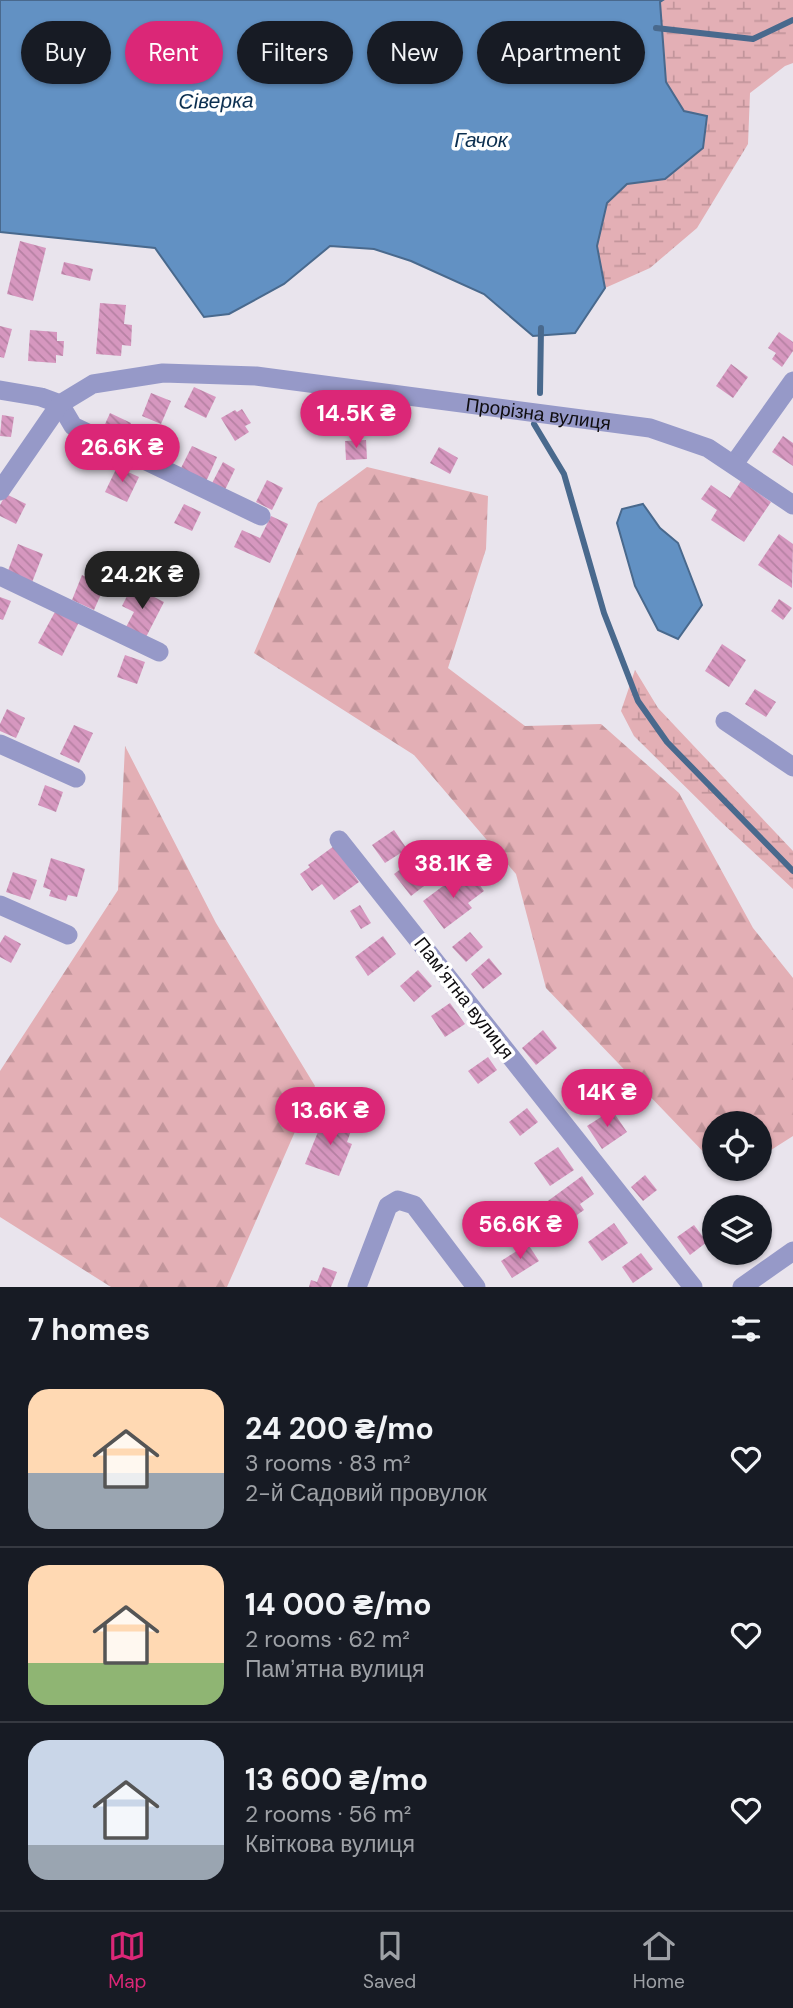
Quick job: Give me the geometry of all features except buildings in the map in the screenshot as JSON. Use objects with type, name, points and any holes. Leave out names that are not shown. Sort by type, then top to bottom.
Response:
[{"type":"street","name":"Прорізна вулиця","points":[[60,404],[93,384],[163,373],[256,376],[650,428],[708,448],[793,505]]},
{"type":"street","points":[[734,464],[793,381]]},
{"type":"street","points":[[0,390],[41,397],[60,404],[73,426],[261,516]]},
{"type":"street","points":[[0,491],[60,404]]},
{"type":"street","points":[[0,576],[159,652]]},
{"type":"street","points":[[724,721],[793,767]]},
{"type":"street","points":[[0,744],[76,778]]},
{"type":"street","name":"Памʼятна вулиця","points":[[339,840],[693,1287]]},
{"type":"street","points":[[0,905],[68,935]]},
{"type":"street","points":[[357,1287],[388,1206],[398,1200],[414,1205],[476,1287]]},
{"type":"street","points":[[742,1287],[793,1251]]},
{"type":"green space","points":[[793,0],[793,63],[785,66],[750,93],[748,144],[697,228],[650,268],[605,288],[597,246],[607,203],[627,184],[665,179],[684,111],[666,82],[660,1]]},
{"type":"green space","points":[[367,467],[488,496],[486,549],[448,668],[525,726],[601,724],[679,793],[753,928],[793,978],[793,1136],[772,1149],[772,1111],[702,1111],[702,1150],[546,988],[516,874],[414,755],[254,653],[318,503]]},
{"type":"green space","points":[[635,670],[658,708],[793,851],[793,889],[634,736],[621,711]]},
{"type":"green space","points":[[125,746],[216,923],[315,1086],[227,1287],[111,1287],[0,1217],[0,1071],[118,890]]},
{"type":"water","name":"Гачок","points":[[0,0],[663,0],[660,2],[666,82],[684,111],[707,116],[703,148],[665,179],[627,184],[607,203],[597,246],[605,288],[575,333],[533,336],[484,294],[411,261],[374,249],[330,246],[284,284],[229,314],[204,317],[155,248],[0,232]]},
{"type":"water","points":[[643,504],[660,528],[678,543],[702,605],[678,639],[658,630],[635,586],[617,523],[622,509]]},
{"type":"waterway","name":"Сіверка","points":[[656,28],[753,39],[793,20]]},
{"type":"waterway","points":[[540,393],[541,328]]},
{"type":"waterway","points":[[534,424],[564,474],[604,613],[638,701],[667,742],[793,871]]}]
